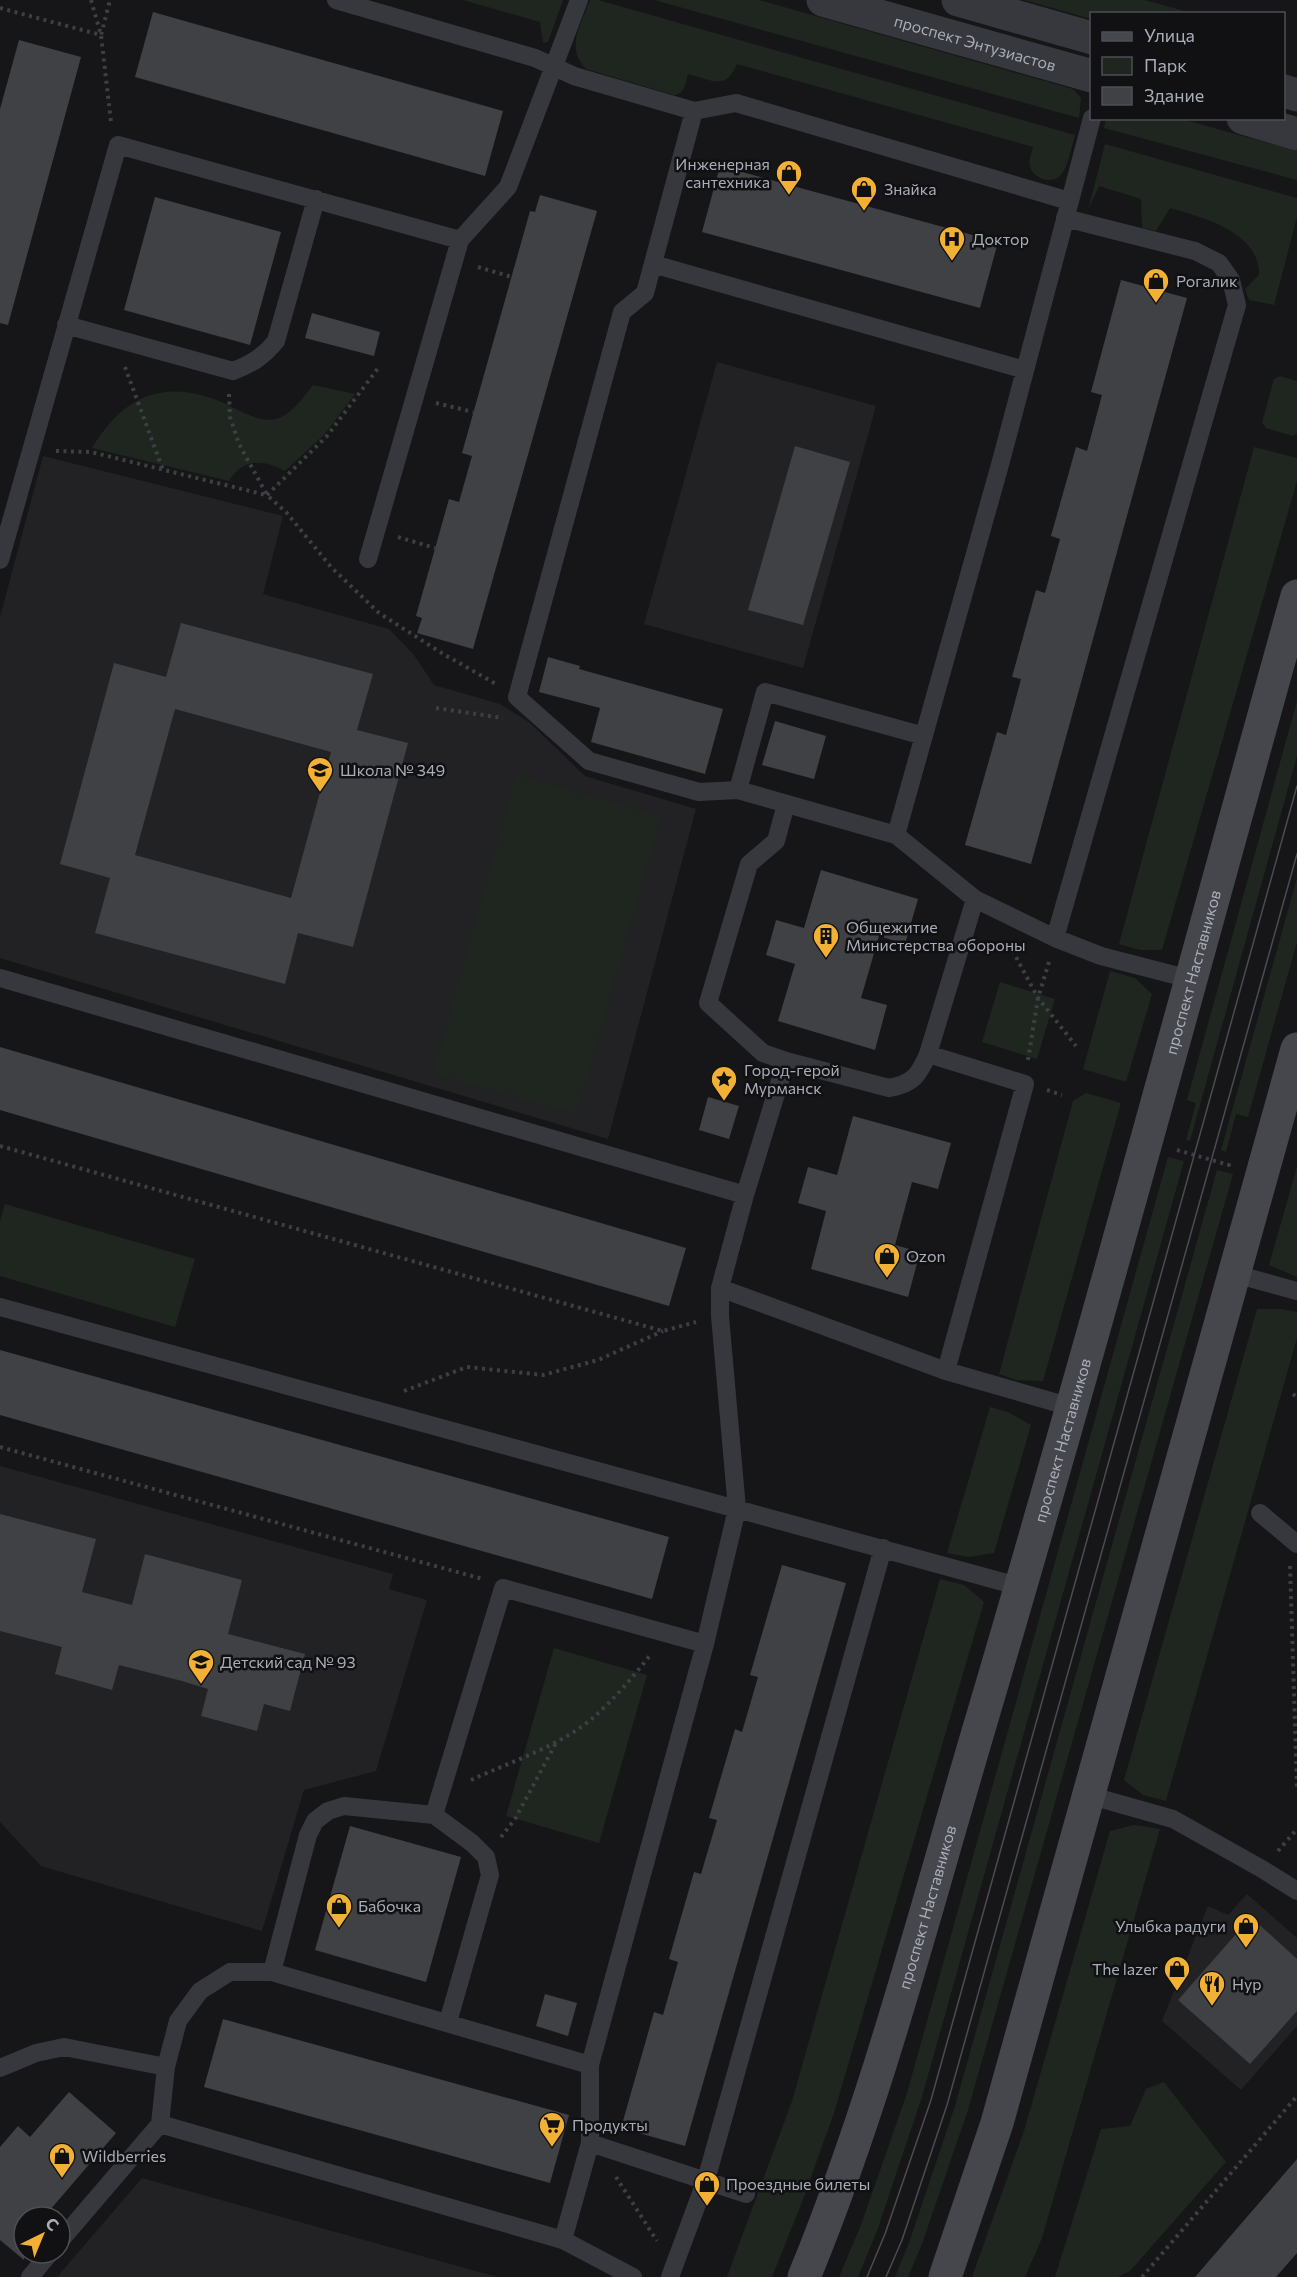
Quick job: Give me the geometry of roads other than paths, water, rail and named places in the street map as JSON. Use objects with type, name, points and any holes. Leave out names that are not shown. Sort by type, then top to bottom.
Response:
[{"type":"main road","name":"проспект Наставников","points":[[804,2277],[830,2215],[875,2082],[1021,1587],[1297,596]]},
{"type":"main road","points":[[945,2277],[997,2123],[1297,1049]]},
{"type":"street","name":"проспект Энтузиастов","points":[[823,0],[1090,75]]},
{"type":"street","points":[[958,0],[1090,37]]},
{"type":"street","points":[[1250,120],[1297,134]]},
{"type":"lane","points":[[336,0],[535,58],[574,76],[694,111],[736,103],[1195,251],[1219,263],[1231,280],[1237,305],[1055,938]]},
{"type":"lane","points":[[369,559],[459,240],[508,187],[579,0]]},
{"type":"lane","points":[[694,111],[645,293],[622,312],[517,697],[589,761],[699,792],[738,790],[896,835],[975,899],[1055,938],[1101,956],[1190,979]]},
{"type":"lane","points":[[896,835],[1025,370],[1091,120]]},
{"type":"lane","points":[[0,560],[118,145],[459,240]]},
{"type":"lane","points":[[66,325],[233,371],[249,365],[265,355],[276,341],[316,199]]},
{"type":"lane","points":[[653,264],[1025,370]]},
{"type":"lane","points":[[738,790],[765,692],[924,736]]},
{"type":"lane","points":[[786,804],[776,841],[749,864],[708,1003],[763,1053],[889,1088],[905,1085],[920,1072],[928,1054],[975,899]]},
{"type":"lane","points":[[0,978],[745,1196]]},
{"type":"lane","points":[[928,1054],[1025,1084],[946,1371]]},
{"type":"lane","points":[[563,2240],[590,2143],[590,2065],[705,1644],[737,1509],[720,1316],[720,1288],[786,1061]]},
{"type":"lane","points":[[1235,1274],[1297,1291]]},
{"type":"lane","points":[[720,1288],[946,1371],[1071,1407]]},
{"type":"lane","points":[[0,1307],[1021,1587]]},
{"type":"lane","points":[[1260,1512],[1293,1541]]},
{"type":"lane","points":[[671,2272],[706,2180],[883,1548]]},
{"type":"lane","points":[[434,1815],[503,1588],[705,1644]]},
{"type":"lane","points":[[1088,1795],[1173,1819],[1297,1891]]},
{"type":"lane","points":[[272,1972],[308,1835],[315,1821],[328,1811],[344,1806],[434,1815],[472,1843],[486,1857],[489,1875],[448,2022]]},
{"type":"lane","points":[[72,2227],[160,2124],[166,2067],[178,2021],[200,1991],[230,1972],[272,1972],[590,2065]]},
{"type":"lane","points":[[0,2068],[36,2053],[64,2047],[166,2067]]},
{"type":"lane","points":[[160,2124],[563,2240],[633,2277]]},
{"type":"lane","points":[[590,2143],[746,2194]]},
{"type":"lane","points":[[30,2277],[40,2265]]},
{"type":"tram line","points":[[867,2277],[885,2234],[931,2100],[1297,786]]},
{"type":"tram line","points":[[886,2277],[902,2240],[947,2105],[1297,854]]},
{"type":"place","name":"Инженерная сантехника","points":[[789,196]]},
{"type":"place","name":"Знайка","points":[[864,212]]},
{"type":"place","name":"Доктор","points":[[952,262]]},
{"type":"place","name":"Рогалик","points":[[1156,304]]},
{"type":"place","name":"Школа № 349","points":[[320,793]]},
{"type":"place","name":"Общежитие Министерства обороны","points":[[826,959]]},
{"type":"place","name":"Город-герой Мурманск","points":[[724,1102]]},
{"type":"place","name":"Ozon","points":[[887,1279]]},
{"type":"place","name":"Детский сад № 93","points":[[201,1685]]},
{"type":"place","name":"Бабочка","points":[[339,1929]]},
{"type":"place","name":"Улыбка радуги","points":[[1246,1949]]},
{"type":"place","name":"The lazer","points":[[1177,1992]]},
{"type":"place","name":"Нур","points":[[1212,2007]]},
{"type":"place","name":"Продукты","points":[[552,2148]]},
{"type":"place","name":"Wildberries","points":[[62,2179]]},
{"type":"place","name":"Проездные билеты","points":[[707,2207]]}]
